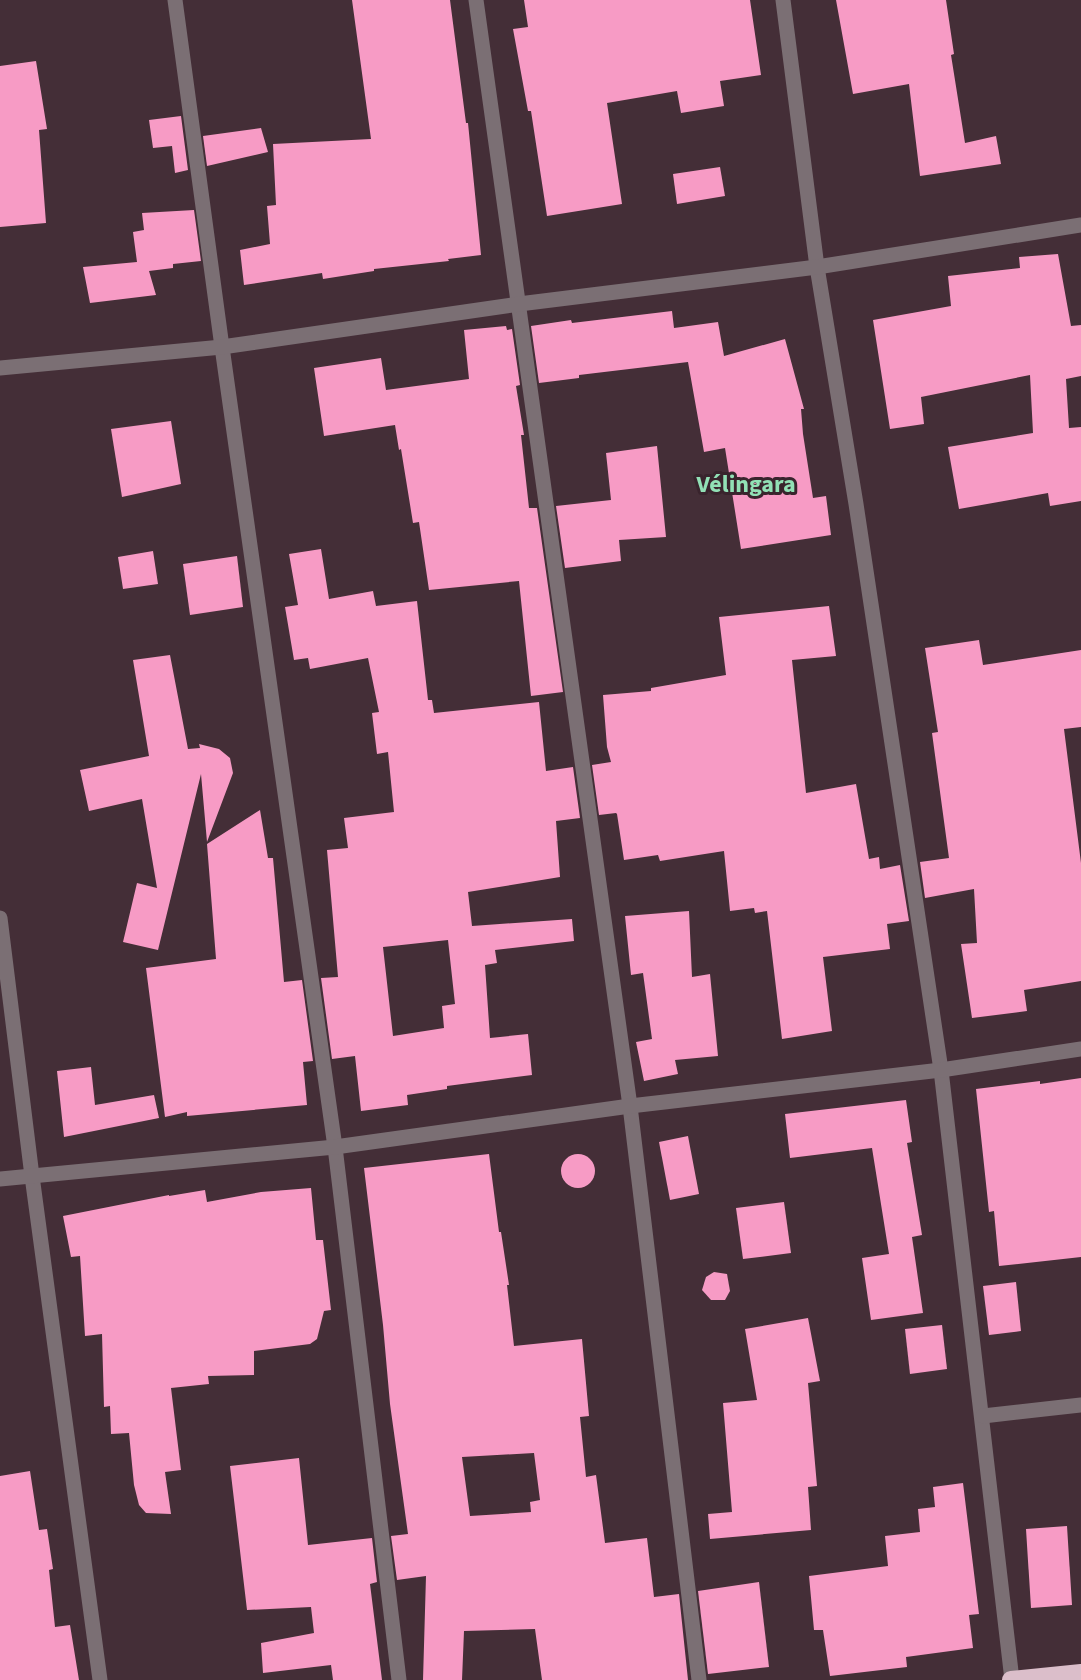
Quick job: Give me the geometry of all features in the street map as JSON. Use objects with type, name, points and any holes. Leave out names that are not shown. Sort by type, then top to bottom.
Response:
[{"type":"highway","points":[[1012,1680],[1081,1673]]},
{"type":"street","points":[[175,0],[335,1147],[399,1680]]},
{"type":"street","points":[[476,0],[630,1106],[699,1680]]},
{"type":"street","points":[[783,0],[817,267],[856,504],[941,1070],[1012,1680]]},
{"type":"street","points":[[0,368],[222,347],[519,304],[817,267],[1081,225]]},
{"type":"street","points":[[0,918],[32,1176],[100,1680]]},
{"type":"street","points":[[0,1179],[335,1147],[630,1106],[941,1070],[1081,1049]]},
{"type":"street","points":[[983,1416],[1081,1406]]},
{"type":"building","points":[[352,0],[450,0],[466,123],[468,123],[481,255],[374,269],[374,271],[323,279],[322,273],[244,285],[240,250],[270,244],[267,206],[276,205],[273,144],[371,139]]},
{"type":"building","points":[[524,0],[750,0],[761,75],[720,81],[724,106],[681,113],[677,91],[607,103],[622,204],[547,216],[531,111],[528,111],[513,29],[528,27]]},
{"type":"building","points":[[836,0],[946,0],[954,54],[951,55],[965,143],[996,136],[1001,164],[920,176],[909,84],[853,94]]},
{"type":"building","points":[[36,61],[47,129],[39,130],[46,223],[0,227],[0,66]]},
{"type":"building","points":[[181,116],[188,170],[175,173],[172,146],[153,148],[149,120]]},
{"type":"building","points":[[261,128],[268,152],[207,166],[203,136]]},
{"type":"building","points":[[720,167],[725,196],[677,204],[673,174]]},
{"type":"building","points":[[194,210],[201,261],[173,264],[173,268],[149,271],[156,295],[90,303],[83,267],[137,262],[133,232],[144,230],[142,213]]},
{"type":"building","points":[[1058,254],[1071,326],[1081,325],[1081,376],[1066,379],[1069,428],[1081,427],[1081,501],[1050,506],[1048,493],[959,509],[948,447],[1033,433],[1030,375],[921,397],[924,424],[890,429],[873,320],[951,306],[948,276],[1020,268],[1019,257]]},
{"type":"building","points":[[672,311],[674,328],[718,322],[724,356],[785,339],[804,409],[801,409],[803,434],[813,498],[826,496],[831,535],[741,549],[725,448],[704,452],[688,362],[579,375],[579,378],[539,383],[531,326]]},
{"type":"building","points":[[506,326],[507,330],[512,329],[520,385],[516,386],[524,435],[521,435],[529,508],[537,508],[563,692],[531,696],[519,581],[429,590],[419,522],[413,523],[395,425],[324,436],[314,368],[381,358],[386,390],[469,379],[464,330]]},
{"type":"building","points":[[171,421],[181,484],[122,497],[111,429]]},
{"type":"building","points":[[657,446],[666,537],[619,540],[621,561],[565,568],[556,506],[611,500],[606,453]]},
{"type":"building","points":[[321,549],[329,599],[373,591],[376,606],[417,601],[428,700],[432,700],[434,713],[539,702],[546,771],[573,767],[580,818],[556,821],[560,877],[468,892],[472,926],[572,919],[574,941],[495,950],[497,963],[485,965],[490,1038],[528,1034],[532,1075],[447,1086],[447,1089],[407,1095],[408,1105],[361,1111],[355,1056],[332,1059],[321,978],[338,977],[327,850],[348,848],[344,818],[394,812],[388,752],[377,754],[372,713],[379,712],[368,658],[310,669],[308,658],[294,660],[285,607],[298,605],[289,554]],"holes":[[[448,940],[455,1004],[442,1006],[444,1028],[393,1036],[383,947]]]},
{"type":"building","points":[[153,551],[158,584],[123,589],[118,557]]},
{"type":"building","points":[[237,556],[243,607],[190,615],[183,564]]},
{"type":"building","points":[[829,606],[836,656],[792,660],[806,793],[856,784],[869,859],[879,857],[880,869],[900,865],[909,921],[887,924],[890,949],[823,957],[832,1031],[782,1039],[767,911],[755,913],[754,908],[730,911],[724,851],[660,861],[658,855],[624,860],[617,814],[599,815],[592,765],[611,762],[607,747],[603,695],[651,691],[651,688],[726,675],[719,617]]},
{"type":"building","points":[[979,640],[983,665],[1081,650],[1081,727],[1064,729],[1081,863],[1081,981],[1024,990],[1027,1011],[972,1018],[961,944],[977,943],[974,889],[925,898],[920,862],[949,858],[932,733],[938,732],[925,648]]},
{"type":"building","points":[[170,655],[188,749],[200,748],[199,744],[219,749],[230,758],[233,773],[207,842],[201,774],[158,950],[123,942],[137,883],[157,888],[142,799],[89,811],[80,770],[149,756],[133,660]]},
{"type":"building","points":[[260,810],[268,858],[273,858],[284,982],[302,980],[313,1061],[303,1062],[307,1105],[187,1116],[187,1112],[165,1117],[146,968],[216,959],[207,844]]},
{"type":"building","points":[[689,911],[692,977],[710,974],[718,1056],[675,1060],[678,1074],[644,1081],[636,1042],[652,1039],[643,973],[631,975],[625,916]]},
{"type":"building","points":[[91,1067],[95,1105],[154,1095],[159,1118],[64,1137],[57,1071]]},
{"type":"building","points":[[1081,1078],[1081,1257],[999,1266],[994,1211],[989,1212],[976,1089]]},
{"type":"building","points":[[906,1100],[912,1142],[907,1143],[922,1235],[912,1237],[923,1313],[871,1320],[862,1258],[889,1254],[872,1148],[790,1158],[785,1114]]},
{"type":"building","points":[[688,1136],[699,1194],[670,1200],[659,1142]]},
{"type":"building","points":[[489,1154],[499,1232],[501,1232],[509,1285],[507,1285],[514,1346],[582,1339],[589,1416],[580,1417],[586,1477],[596,1475],[605,1543],[647,1538],[654,1597],[679,1594],[688,1680],[542,1680],[535,1629],[464,1631],[462,1680],[423,1680],[426,1576],[397,1580],[391,1536],[408,1534],[390,1404],[364,1168]],"holes":[[[534,1453],[540,1500],[530,1502],[531,1512],[470,1516],[462,1457]]]},
{"type":"building","points":[[578,1154],[590,1159],[595,1171],[590,1183],[578,1188],[566,1183],[561,1171],[566,1159]]},
{"type":"building","points":[[311,1188],[316,1240],[323,1240],[331,1310],[324,1311],[317,1339],[310,1344],[254,1351],[254,1375],[208,1376],[209,1384],[171,1388],[181,1470],[165,1472],[171,1514],[146,1513],[139,1505],[134,1485],[129,1433],[111,1434],[110,1406],[104,1407],[102,1334],[85,1336],[80,1256],[71,1257],[63,1216],[205,1190],[207,1202],[261,1192]]},
{"type":"building","points":[[784,1202],[791,1253],[743,1259],[736,1208]]},
{"type":"building","points":[[714,1272],[727,1274],[730,1291],[725,1300],[711,1300],[702,1290],[706,1277]]},
{"type":"building","points":[[1016,1282],[1021,1331],[989,1335],[983,1286]]},
{"type":"building","points":[[808,1318],[820,1381],[808,1383],[817,1486],[808,1487],[811,1530],[710,1539],[708,1514],[732,1512],[723,1403],[757,1400],[745,1329]]},
{"type":"building","points":[[942,1325],[947,1369],[910,1374],[905,1329]]},
{"type":"building","points":[[299,1458],[308,1545],[372,1538],[377,1582],[370,1584],[382,1680],[333,1680],[331,1665],[263,1673],[261,1643],[314,1633],[311,1607],[247,1610],[230,1466]]},
{"type":"building","points":[[30,1471],[39,1530],[47,1529],[53,1569],[49,1570],[55,1627],[70,1625],[79,1680],[0,1680],[0,1476]]},
{"type":"building","points":[[963,1483],[979,1614],[969,1615],[973,1648],[906,1657],[907,1667],[830,1676],[823,1630],[814,1630],[809,1576],[888,1566],[885,1536],[920,1532],[918,1509],[935,1507],[933,1487]]},
{"type":"building","points":[[1067,1526],[1072,1605],[1031,1608],[1026,1529]]},
{"type":"building","points":[[759,1582],[769,1667],[708,1674],[698,1591]]},
{"type":"district","name":"Vélingara","points":[[746,484]]}]
